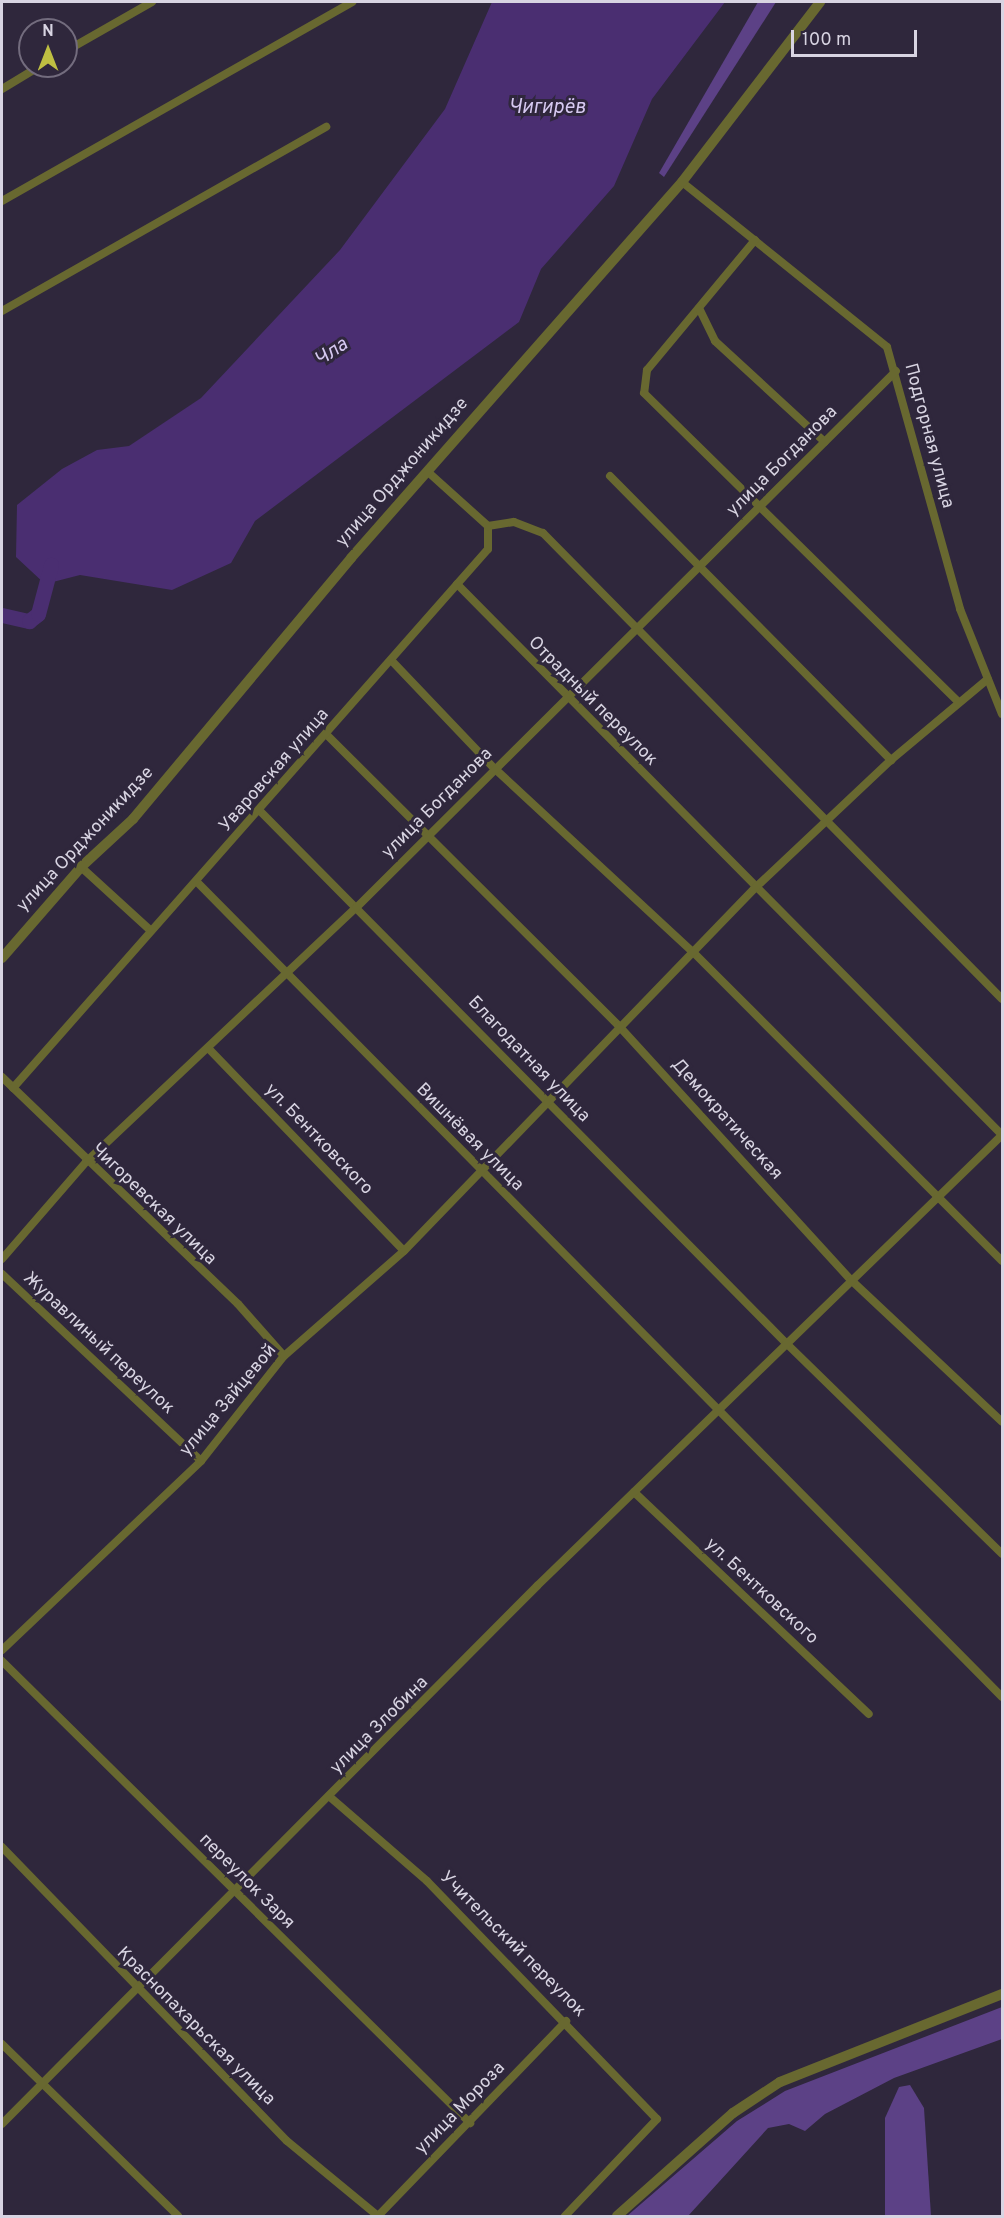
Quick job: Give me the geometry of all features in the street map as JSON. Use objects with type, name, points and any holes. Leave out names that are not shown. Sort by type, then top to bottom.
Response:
[{"type":"street","points":[[78,44],[152,2]]},
{"type":"street","points":[[2,201],[352,2]]},
{"type":"street","name":"улица Орджоникидзе","points":[[2,958],[81,867],[133,819],[427,471],[682,182],[820,2]]},
{"type":"street","points":[[2,88],[19,78]]},
{"type":"street","points":[[2,311],[326,127]]},
{"type":"street","name":"Подгорная улица","points":[[682,182],[887,347],[896,371],[960,609],[1002,714]]},
{"type":"street","points":[[755,240],[646,370],[644,393],[763,504],[958,702]]},
{"type":"street","points":[[699,308],[715,341],[825,442]]},
{"type":"street","name":"улица Богданова","points":[[2,1259],[86,1162],[210,1050],[284,975],[357,907],[564,697],[698,568],[896,371]]},
{"type":"street","points":[[427,471],[488,526],[514,522],[543,533],[830,819],[1002,999]]},
{"type":"street","points":[[610,476],[698,568],[891,760]]},
{"type":"street","name":"Уваровская улица","points":[[13,1088],[110,982],[149,929],[198,883],[261,812],[488,549],[488,526]]},
{"type":"street","name":"Отрадный переулок","points":[[457,584],[564,697],[1002,1135]]},
{"type":"street","points":[[391,660],[494,768],[693,952],[940,1196],[1002,1261]]},
{"type":"street","name":"улица Зайцевой","points":[[2,1650],[201,1461],[284,1356],[404,1251],[618,1025],[754,889],[891,760],[958,702],[988,680]]},
{"type":"street","name":"Демократическая","points":[[326,734],[426,839],[618,1025],[851,1280],[1002,1422]]},
{"type":"street","name":"Благодатная улица","points":[[261,812],[772,1329],[1002,1554]]},
{"type":"street","points":[[81,867],[149,929]]},
{"type":"street","name":"Вишнёвая улица","points":[[198,883],[284,975],[722,1412],[1002,1697]]},
{"type":"street","name":"ул. Бентковского","points":[[210,1050],[404,1251]]},
{"type":"street","name":"Чигоревская улица","points":[[2,1077],[86,1162],[238,1304],[284,1356]]},
{"type":"street","name":"улица Злобина","points":[[2,2124],[42,2087],[231,1892],[330,1797],[633,1492],[722,1412],[786,1343],[1002,1135]]},
{"type":"street","name":"Журавлиный переулок","points":[[2,1274],[201,1461]]},
{"type":"street","name":"ул. Бентковского","points":[[633,1492],[869,1714]]},
{"type":"street","name":"переулок Заря","points":[[2,1661],[231,1892],[470,2123]]},
{"type":"street","name":"Учительский переулок","points":[[330,1797],[427,1881],[566,2021],[657,2119],[653,2126],[565,2217]]},
{"type":"street","name":"Краснопахарьская улица","points":[[2,1847],[137,1991],[287,2141],[378,2217]]},
{"type":"street","points":[[617,2217],[733,2113],[780,2082],[1002,1994]]},
{"type":"street","name":"улица Мороза","points":[[378,2217],[566,2021]]},
{"type":"street","points":[[2,2044],[42,2087],[94,2131],[178,2217]]},
{"type":"shaded area","points":[[758,2],[776,2],[664,177],[659,173]]},
{"type":"shaded area","points":[[1002,2007],[1002,2039],[894,2078],[825,2114],[805,2131],[789,2124],[768,2128],[688,2216],[627,2216],[737,2121],[785,2091]]},
{"type":"shaded area","points":[[910,2085],[924,2108],[931,2216],[885,2216],[885,2118],[899,2087]]},
{"type":"water","name":"Чигирёв","points":[[492,2],[725,2],[652,99],[614,186],[541,269],[519,322],[255,521],[231,563],[172,590],[80,575],[45,584],[16,557],[17,505],[62,469],[97,450],[129,446],[201,398],[340,250],[445,109]]},
{"type":"waterway","name":"Чла","points":[[2,615],[29,621],[38,614],[51,565]]}]
